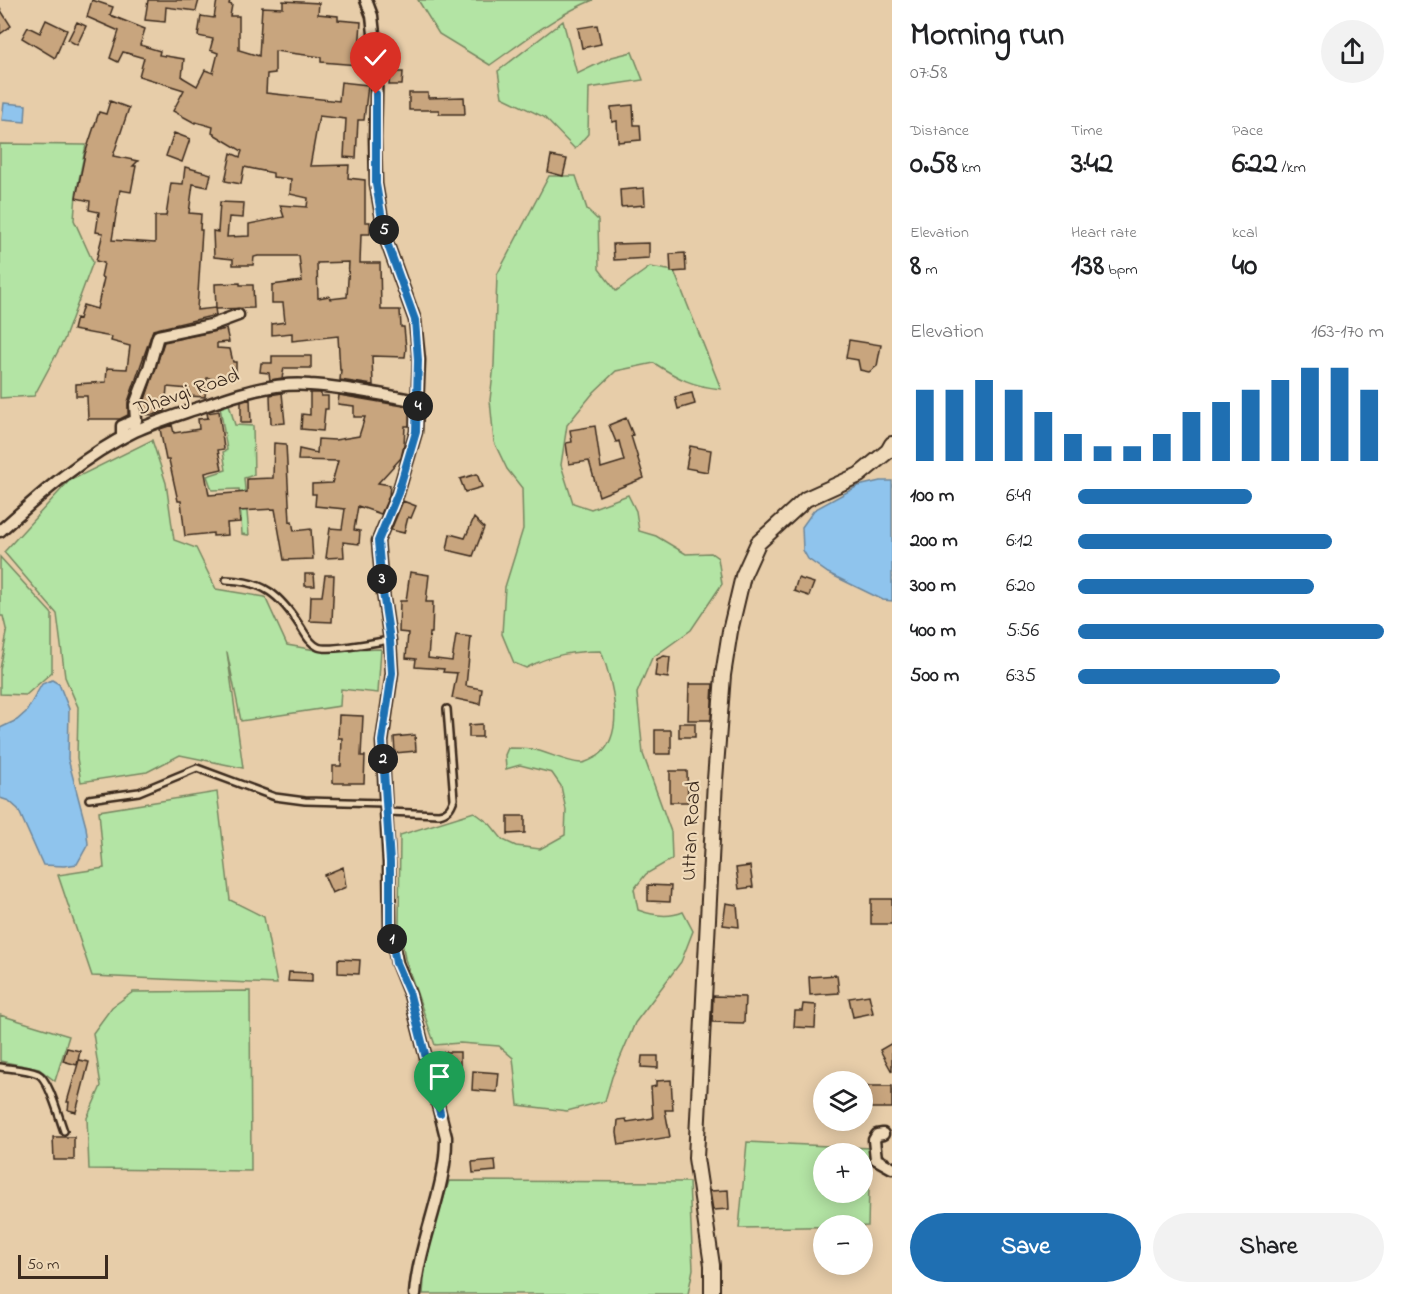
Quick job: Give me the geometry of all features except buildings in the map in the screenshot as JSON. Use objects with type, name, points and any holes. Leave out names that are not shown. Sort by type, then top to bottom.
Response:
[{"type":"main road","name":"Uttan Road","points":[[712,1294],[712,1265],[696,1158],[715,780],[723,675],[730,631],[743,576],[758,543],[806,499],[859,475],[888,451],[892,444]]},
{"type":"street","points":[[366,0],[372,16],[377,60],[376,184],[385,237],[415,320],[418,360],[416,432],[398,493],[378,541],[392,673],[382,741],[387,808],[390,929],[396,963],[410,995],[446,1137],[446,1156],[417,1270],[415,1294]]},
{"type":"street","points":[[122,438],[122,426],[136,420],[135,405],[158,336],[212,325],[238,315]]},
{"type":"street","name":"Dhavgi Road","points":[[0,531],[55,482],[87,458],[122,438],[245,391],[281,385],[310,385],[418,401]]},
{"type":"street","points":[[883,1134],[877,1135],[874,1140],[876,1159],[892,1168]]},
{"type":"lane","points":[[226,580],[243,580],[276,595],[290,611],[309,640],[318,647],[328,648],[390,640]]},
{"type":"lane","points":[[89,799],[139,792],[197,768],[275,797],[446,813],[454,799],[447,710]]},
{"type":"lane","points":[[0,1067],[36,1073],[41,1076],[48,1087],[64,1131]]},
{"type":"green space","points":[[418,0],[593,0],[553,21],[490,65],[439,34]]},
{"type":"green space","points":[[563,21],[577,74],[612,57],[632,52],[643,80],[589,88],[588,134],[575,149],[544,117],[502,97],[498,71]]},
{"type":"green space","points":[[0,144],[86,145],[76,194],[74,220],[93,262],[64,340],[34,396],[0,398]]},
{"type":"green space","points":[[549,176],[576,176],[587,209],[598,220],[599,269],[616,291],[650,267],[674,271],[721,389],[686,381],[654,363],[616,371],[594,392],[567,425],[561,465],[573,503],[591,509],[628,495],[636,511],[639,531],[656,536],[686,554],[711,553],[718,558],[722,584],[691,630],[652,658],[637,693],[643,754],[671,832],[672,859],[646,874],[634,889],[638,910],[661,915],[683,912],[693,931],[681,962],[635,1023],[612,1077],[605,1101],[567,1111],[518,1105],[513,1058],[499,1046],[460,1043],[435,1045],[405,959],[399,924],[400,835],[474,812],[490,824],[503,840],[516,846],[540,849],[565,835],[566,810],[561,786],[552,773],[520,765],[506,769],[505,755],[508,748],[531,749],[568,761],[583,763],[598,756],[607,746],[615,721],[613,691],[601,651],[562,655],[526,668],[514,663],[502,634],[505,587],[523,529],[522,488],[507,469],[494,442],[490,400],[494,365],[497,275]]},
{"type":"green space","points":[[229,404],[235,425],[253,426],[254,475],[244,478],[249,535],[242,534],[239,489],[212,490],[207,476],[226,470],[223,452],[227,450],[220,406]]},
{"type":"green space","points":[[152,440],[166,483],[174,540],[196,548],[216,589],[265,597],[287,645],[321,651],[381,649],[378,693],[341,689],[340,706],[241,721],[227,652],[243,768],[180,755],[147,772],[81,782],[77,758],[78,707],[65,677],[57,614],[4,552],[69,481]]},
{"type":"green space","points":[[0,557],[52,614],[52,672],[26,695],[0,694],[0,669],[7,633],[3,616],[0,616]]},
{"type":"green space","points":[[217,792],[230,900],[264,917],[277,984],[92,976],[58,875],[104,868],[99,811]]},
{"type":"green space","points":[[250,991],[251,1171],[89,1169],[87,1118],[101,1086],[93,1033],[112,1007],[133,992]]},
{"type":"green space","points":[[0,1015],[69,1036],[55,1081],[39,1069],[0,1061]]},
{"type":"green space","points":[[747,1142],[813,1145],[813,1203],[869,1203],[868,1215],[813,1215],[813,1227],[739,1228]]},
{"type":"green space","points":[[449,1181],[689,1182],[693,1269],[688,1294],[423,1294],[426,1255]]},
{"type":"water","points":[[4,103],[26,105],[25,122],[2,120]]},
{"type":"water","points":[[892,481],[892,601],[883,600],[828,573],[808,559],[803,550],[802,527],[814,510],[858,486]]},
{"type":"water","points":[[52,680],[59,684],[69,709],[68,759],[86,827],[88,844],[77,864],[64,866],[43,865],[18,809],[9,801],[0,798],[0,728],[17,720],[26,712],[42,684]]},
{"type":"route","points":[[376,94],[376,184],[385,237],[415,320],[418,360],[416,432],[398,493],[378,541],[392,673],[382,741],[390,862],[390,929],[396,963],[410,995],[440,1113]]}]
